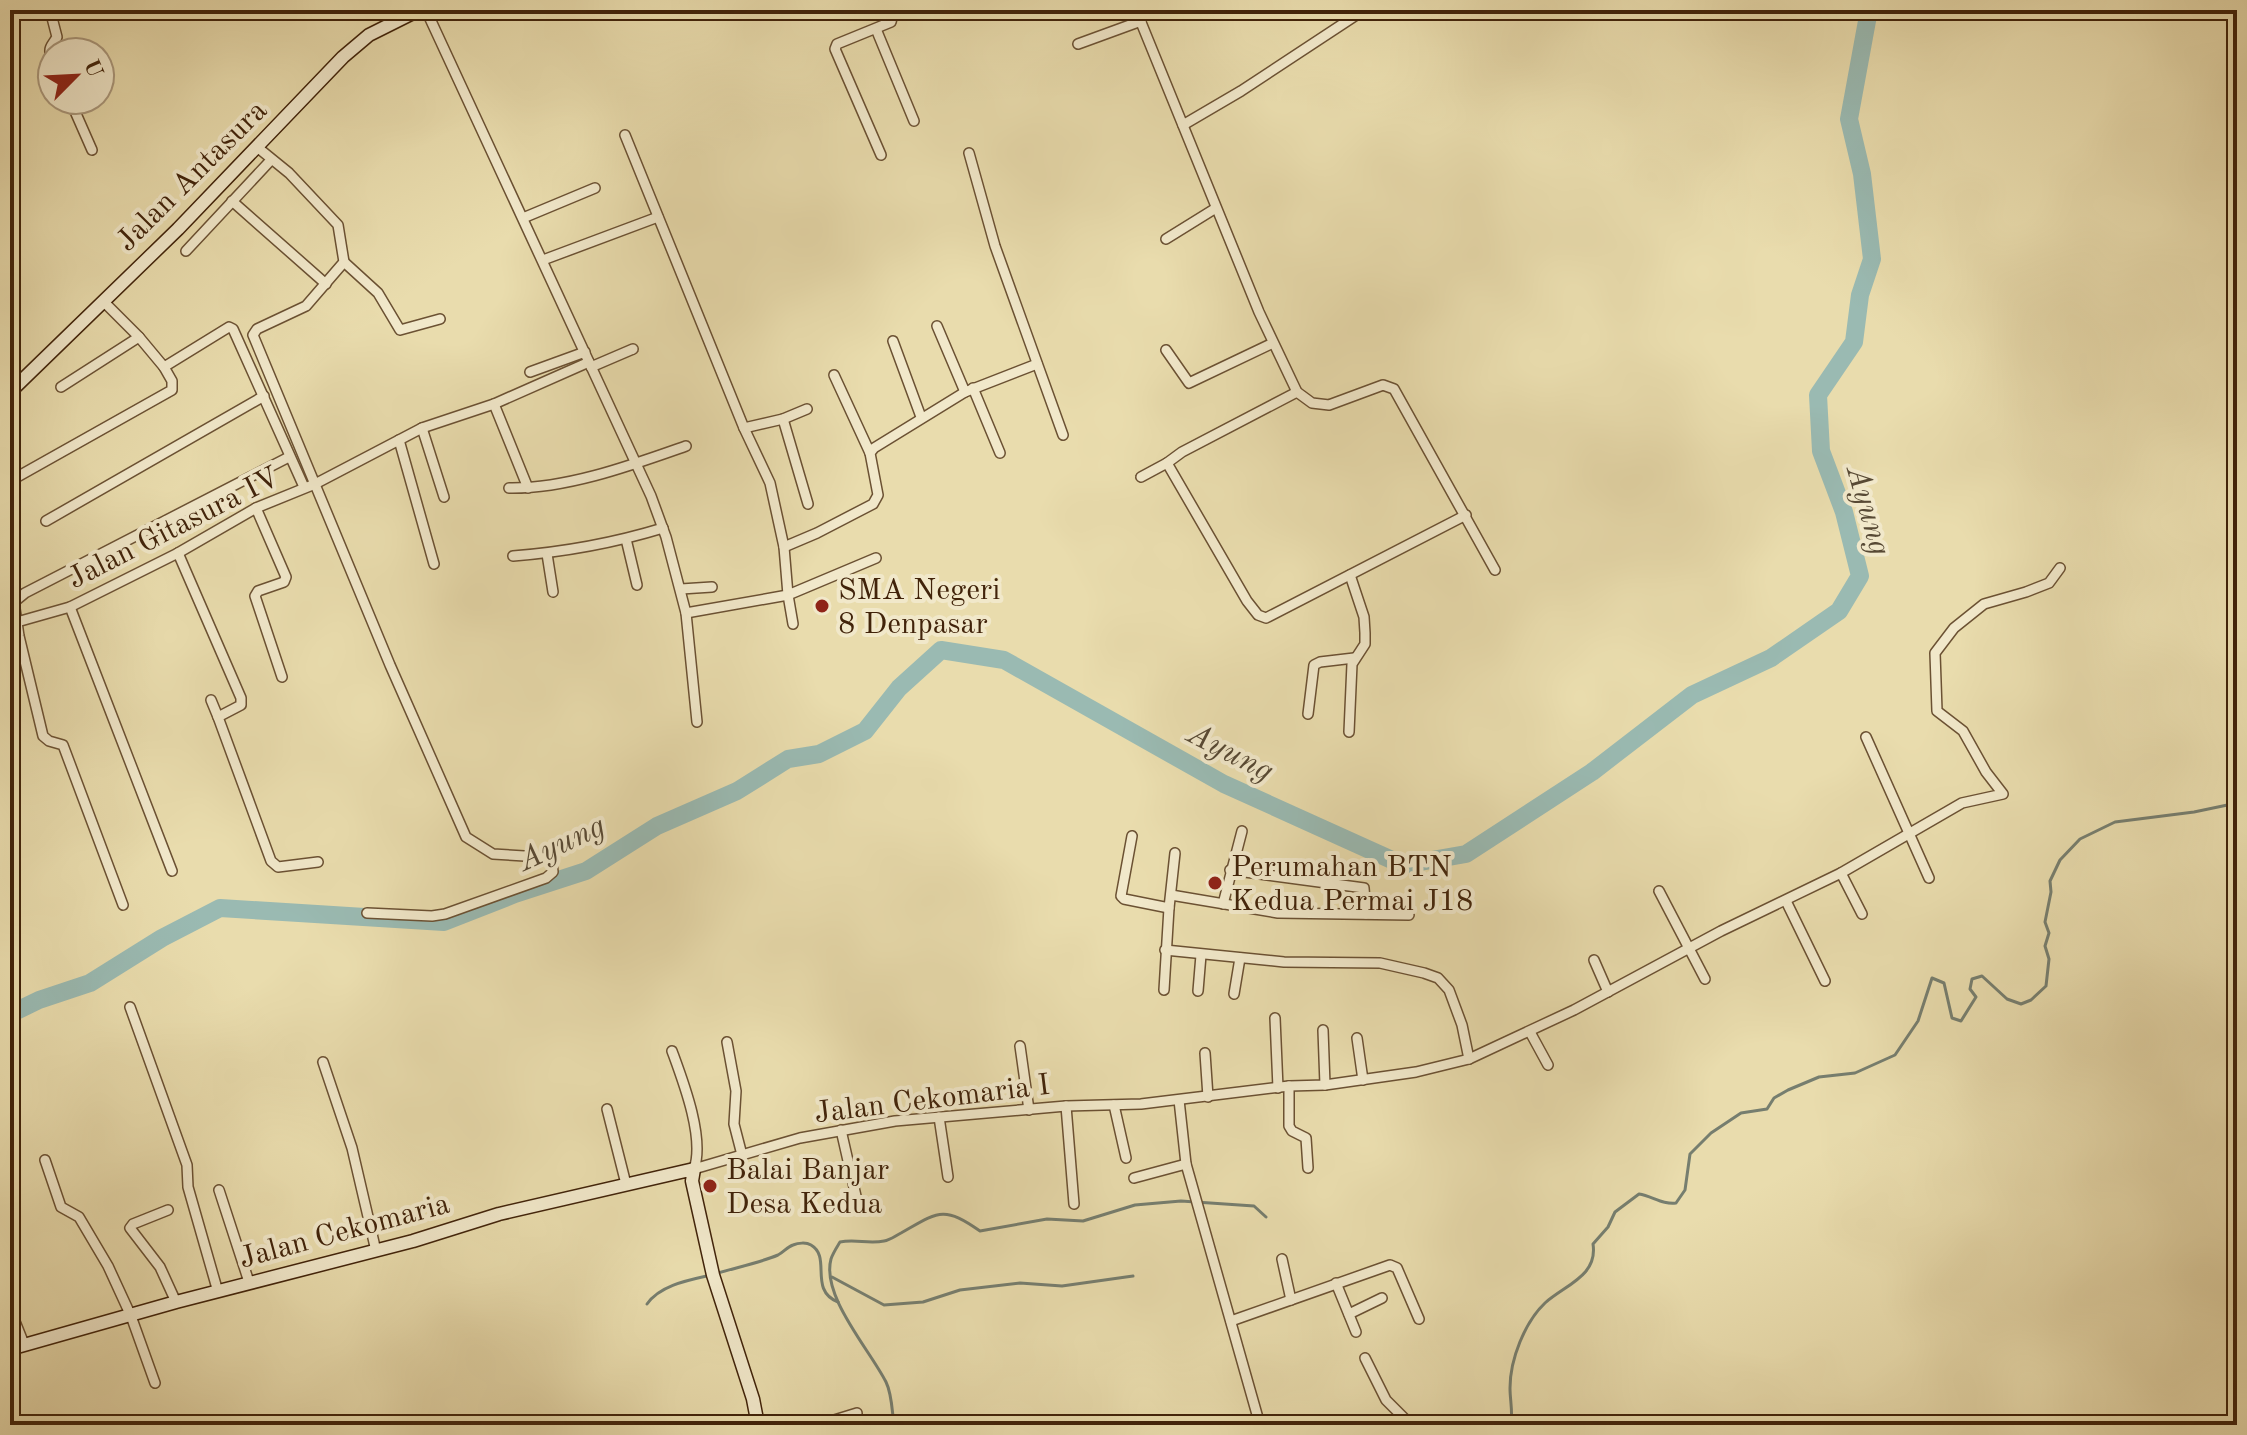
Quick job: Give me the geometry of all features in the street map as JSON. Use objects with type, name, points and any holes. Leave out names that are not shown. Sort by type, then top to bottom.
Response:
[{"type":"street","points":[[50,10],[57,36]]},
{"type":"street","name":"Jalan Antasura","points":[[10,392],[358,43],[387,24],[419,10]]},
{"type":"street","points":[[426,10],[663,528],[686,613],[697,722]]},
{"type":"street","points":[[881,155],[835,49],[837,44],[892,20],[889,10]]},
{"type":"street","points":[[1136,10],[1216,208],[1297,392],[1312,403],[1329,405],[1383,385],[1394,389],[1495,570]]},
{"type":"street","points":[[1183,125],[1241,91],[1364,10]]},
{"type":"street","points":[[1078,44],[1141,21]]},
{"type":"street","points":[[876,29],[914,121]]},
{"type":"street","points":[[77,116],[92,150]]},
{"type":"street","points":[[625,135],[744,428],[770,483],[784,547],[793,624]]},
{"type":"street","points":[[257,147],[289,173],[338,225],[344,262],[378,293],[400,330],[440,319]]},
{"type":"street","points":[[969,153],[995,246],[1063,435]]},
{"type":"street","points":[[186,251],[271,160]]},
{"type":"street","points":[[523,218],[595,188]]},
{"type":"street","points":[[232,201],[326,284]]},
{"type":"street","points":[[1166,239],[1216,208]]},
{"type":"street","points":[[543,260],[658,217]]},
{"type":"street","points":[[344,262],[306,306],[257,329],[253,335],[390,665],[466,837],[493,854],[541,857],[552,862],[553,872],[546,878],[445,914],[367,913]]},
{"type":"street","points":[[10,481],[172,390],[172,381],[164,367],[103,301]]},
{"type":"street","points":[[937,326],[1000,453]]},
{"type":"street","points":[[164,367],[229,327],[236,332],[304,487]]},
{"type":"street","points":[[61,387],[139,337]]},
{"type":"street","points":[[893,341],[921,417]]},
{"type":"street","points":[[1166,350],[1186,382],[1190,382],[1273,343]]},
{"type":"street","points":[[530,372],[633,349]]},
{"type":"street","name":"Jalan Gitasura IV","points":[[17,622],[70,607],[178,553],[256,508],[315,484],[422,428],[494,404],[588,360]]},
{"type":"street","points":[[870,453],[921,417],[969,390],[1037,364]]},
{"type":"street","points":[[784,547],[873,504],[878,495],[870,453],[834,375]]},
{"type":"street","points":[[1141,477],[1297,392]]},
{"type":"street","points":[[46,521],[264,396]]},
{"type":"street","points":[[494,404],[528,488]]},
{"type":"street","points":[[744,428],[783,419],[807,409]]},
{"type":"street","points":[[783,419],[808,504]]},
{"type":"street","points":[[422,428],[444,497]]},
{"type":"street","points":[[399,440],[434,564]]},
{"type":"street","points":[[509,488],[528,488],[635,464],[686,446]]},
{"type":"street","points":[[123,905],[63,745],[43,736],[14,602],[25,593],[289,457]]},
{"type":"street","points":[[1167,463],[1247,601],[1258,615],[1266,618],[1466,515]]},
{"type":"street","points":[[256,508],[286,577],[284,582],[258,591],[255,596],[282,677]]},
{"type":"street","points":[[513,556],[547,554],[626,539],[663,528]]},
{"type":"street","points":[[626,539],[637,585]]},
{"type":"street","points":[[178,553],[242,702],[218,717]]},
{"type":"street","points":[[547,554],[553,592]]},
{"type":"street","points":[[686,613],[788,595],[876,558]]},
{"type":"street","name":"Jalan Cekomaria I","points":[[694,1169],[784,1142],[841,1130],[939,1117],[1179,1100],[1325,1085],[1416,1072],[1469,1059],[1530,1032],[1688,948],[1841,873],[1962,803],[2003,794],[1986,772],[1963,731],[1937,711],[1935,653],[1954,628],[1984,604],[2049,583],[2060,568]]},
{"type":"street","points":[[1349,732],[1354,658],[1365,644],[1364,617],[1350,575]]},
{"type":"street","points":[[681,589],[712,587]]},
{"type":"street","points":[[70,607],[172,871]]},
{"type":"street","points":[[1308,714],[1314,665],[1354,658]]},
{"type":"street","points":[[211,700],[274,866],[318,862]]},
{"type":"street","points":[[1866,737],[1929,878]]},
{"type":"street","points":[[1223,904],[1242,831]]},
{"type":"street","points":[[1132,836],[1121,896],[1169,908]]},
{"type":"street","points":[[1164,990],[1175,853]]},
{"type":"street","points":[[1230,870],[1364,888],[1366,914]]},
{"type":"street","points":[[1841,873],[1862,914]]},
{"type":"street","points":[[1659,891],[1705,979]]},
{"type":"street","points":[[1171,895],[1278,913],[1409,915]]},
{"type":"street","points":[[1786,901],[1825,981]]},
{"type":"street","points":[[1165,950],[1284,962],[1380,963],[1438,978],[1449,990],[1456,1008],[1469,1059]]},
{"type":"street","points":[[1198,991],[1201,955]]},
{"type":"street","points":[[1234,994],[1240,958]]},
{"type":"street","points":[[1594,960],[1608,992]]},
{"type":"street","points":[[130,1007],[187,1165],[188,1187],[218,1292]]},
{"type":"street","points":[[1275,1018],[1289,1126],[1306,1138],[1308,1168]]},
{"type":"street","points":[[1323,1030],[1325,1085]]},
{"type":"street","points":[[1530,1032],[1548,1065]]},
{"type":"street","points":[[1357,1038],[1363,1080]]},
{"type":"street","points":[[727,1042],[736,1091],[734,1124],[742,1155]]},
{"type":"street","points":[[1020,1046],[1029,1110]]},
{"type":"street","points":[[672,1051],[689,1101],[697,1149],[692,1181],[712,1271],[758,1425]]},
{"type":"street","points":[[1205,1053],[1208,1097]]},
{"type":"street","points":[[323,1062],[356,1162],[376,1251]]},
{"type":"street","points":[[1179,1100],[1186,1164],[1260,1425]]},
{"type":"street","points":[[1114,1105],[1126,1158]]},
{"type":"street","points":[[1066,1106],[1074,1204]]},
{"type":"street","points":[[607,1109],[626,1184]]},
{"type":"street","points":[[939,1117],[948,1177]]},
{"type":"street","points":[[841,1130],[856,1196]]},
{"type":"street","points":[[45,1160],[59,1204],[79,1217],[108,1266],[131,1316],[155,1383]]},
{"type":"street","points":[[1134,1178],[1186,1164]]},
{"type":"street","name":"Jalan Cekomaria","points":[[10,1349],[249,1282],[376,1251],[499,1214],[694,1169]]},
{"type":"street","points":[[219,1190],[249,1282]]},
{"type":"street","points":[[168,1210],[130,1228],[160,1267],[176,1302]]},
{"type":"street","points":[[1282,1259],[1291,1300]]},
{"type":"street","points":[[1231,1321],[1390,1265],[1395,1266],[1419,1319]]},
{"type":"street","points":[[1336,1283],[1356,1332]]},
{"type":"street","points":[[1349,1314],[1382,1298]]},
{"type":"street","points":[[10,1309],[24,1344]]},
{"type":"street","points":[[1365,1358],[1386,1400],[1411,1425]]},
{"type":"street","points":[[818,1425],[857,1413]]},
{"type":"waterway","name":"Ayung","points":[[10,1014],[39,1000],[90,983],[162,938],[220,908],[444,922],[586,871],[657,826],[737,791],[788,759],[819,754],[865,731],[899,688],[941,650],[1004,660],[1224,784],[1403,865],[1466,854],[1592,772],[1692,695],[1771,658],[1839,611],[1860,576],[1844,512],[1821,451],[1818,395],[1854,342],[1860,295],[1872,259],[1862,174],[1849,119],[1869,10]]},
{"type":"waterway","points":[[1511,1425],[1511,1377],[1525,1331],[1545,1303],[1585,1272],[1593,1255],[1593,1244],[1608,1227],[1615,1212],[1639,1194],[1676,1203],[1685,1190],[1690,1154],[1711,1133],[1741,1113],[1767,1109],[1774,1098],[1819,1077],[1855,1073],[1895,1055],[1918,1021],[1932,978],[1944,983],[1952,1018],[1961,1021],[1976,997],[1970,989],[1972,979],[1982,976],[2007,999],[2021,1004],[2031,1000],[2046,986],[2049,959],[2045,946],[2049,933],[2045,922],[2050,881],[2060,860],[2080,839],[2115,822],[2237,803]]},
{"type":"waterway","points":[[894,1425],[886,1382],[849,1322],[833,1289],[831,1259],[840,1242],[886,1240],[940,1214],[957,1217],[980,1231],[1047,1219],[1083,1221],[1135,1205],[1181,1201],[1254,1206],[1266,1217]]},
{"type":"waterway","points":[[718,1273],[771,1258],[795,1244],[807,1243],[817,1250],[820,1257],[824,1290],[838,1302]]},
{"type":"waterway","points":[[647,1304],[667,1288],[711,1275]]},
{"type":"waterway","points":[[832,1277],[884,1305],[923,1302],[960,1290],[1020,1283],[1062,1286],[1133,1276]]},
{"type":"place","name":"SMA Negeri 8 Denpasar","points":[[822,606]]},
{"type":"place","name":"Perumahan BTN Kedua Permai J18","points":[[1215,883]]},
{"type":"place","name":"Balai Banjar Desa Kedua","points":[[710,1186]]}]
